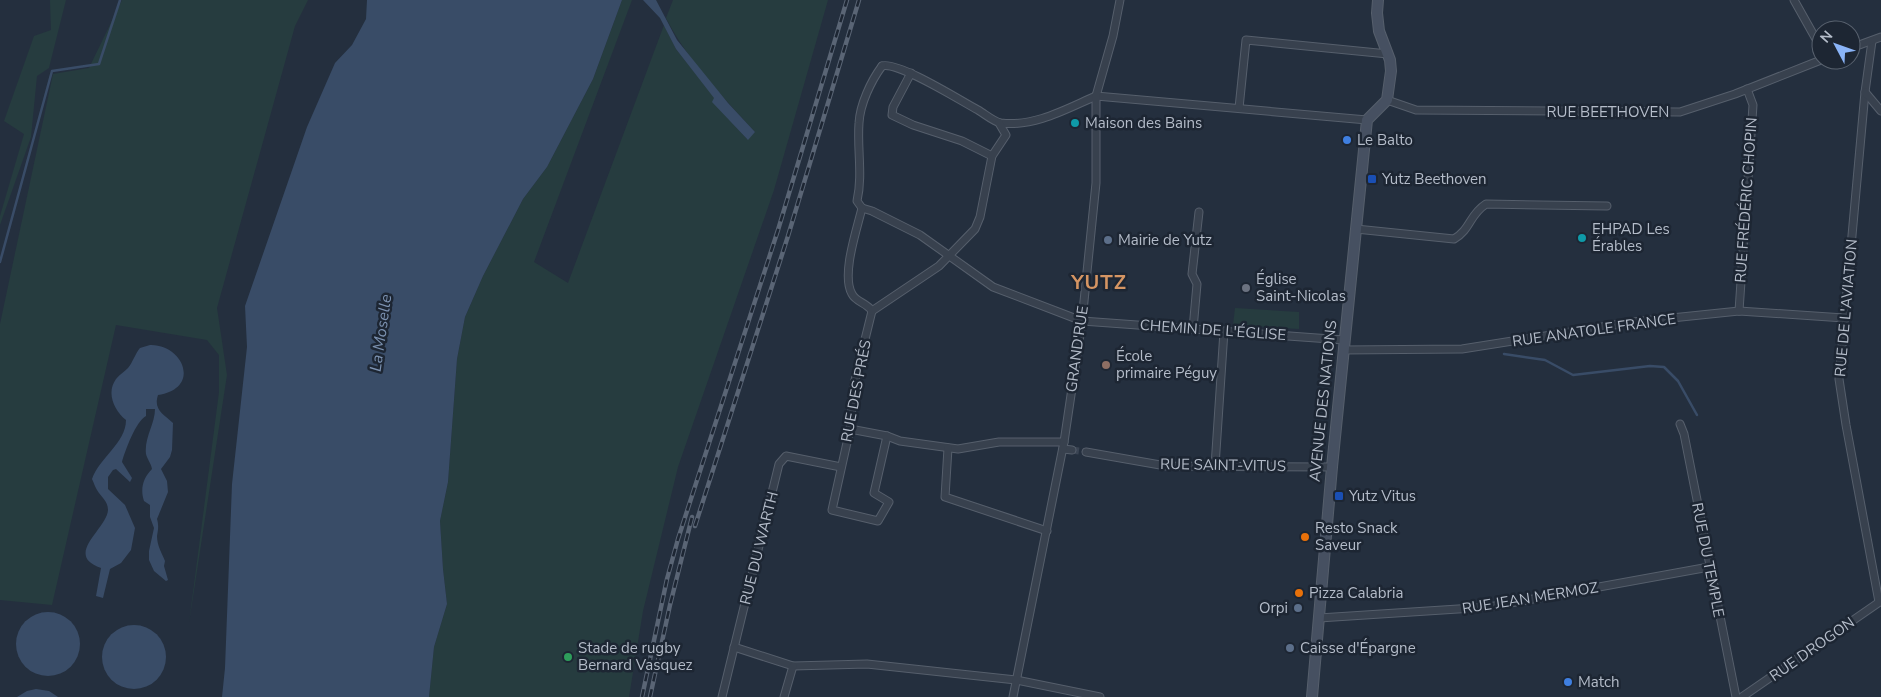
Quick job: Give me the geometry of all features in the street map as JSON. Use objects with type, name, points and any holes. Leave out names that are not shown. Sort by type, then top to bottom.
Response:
[{"type":"main road","points":[[1367,120],[1386,100],[1391,71],[1388,54],[1379,31],[1378,0]]},
{"type":"main road","name":"AVENUE DES NATIONS","points":[[1312,697],[1332,467],[1367,120]]},
{"type":"street","name":"GRAND'RUE","points":[[1013,697],[1063,446],[1082,321],[1096,183],[1096,96],[1113,36],[1120,0]]},
{"type":"street","points":[[1794,0],[1811,30]]},
{"type":"street","points":[[1861,45],[1881,37]]},
{"type":"street","points":[[1239,108],[1246,40],[1388,54]]},
{"type":"street","name":"RUE DE L'AVIATION","points":[[1872,41],[1865,92],[1839,379],[1880,602]]},
{"type":"street","points":[[999,123],[1006,135],[992,156],[982,209],[976,229],[950,256],[928,275],[872,311],[868,305],[858,301],[851,294],[848,281],[862,208],[857,201],[860,181],[859,121],[863,104],[880,63],[888,64],[911,73],[999,123],[1030,123],[1067,110],[1096,96],[1367,120]]},
{"type":"street","name":"RUE BEETHOVEN","points":[[1386,100],[1416,110],[1680,112],[1811,64]]},
{"type":"street","points":[[911,73],[893,107],[892,115],[913,125],[962,141],[992,156]]},
{"type":"street","name":"RUE FRÉDÉRIC CHOPIN","points":[[1738,311],[1753,105],[1747,89]]},
{"type":"street","points":[[1865,92],[1881,111]]},
{"type":"street","points":[[1356,229],[1454,239],[1464,234],[1477,210],[1486,204],[1607,206]]},
{"type":"street","name":"CHEMIN DE L'ÉGLISE","points":[[862,208],[872,211],[920,235],[993,288],[1082,321],[1224,331],[1344,345]]},
{"type":"street","points":[[1193,329],[1197,284],[1192,274],[1199,212]]},
{"type":"street","name":"RUE DES PRÉS","points":[[872,311],[854,384],[850,429],[832,510],[878,521],[889,502],[874,493],[886,436]]},
{"type":"street","name":"RUE ANATOLE FRANCE","points":[[1344,345],[1462,349],[1633,322],[1738,311],[1844,318]]},
{"type":"street","points":[[1215,466],[1224,331]]},
{"type":"street","name":"RUE DU TEMPLE","points":[[1680,424],[1684,434],[1736,697]]},
{"type":"street","points":[[850,429],[886,436],[900,441],[958,449],[999,442],[1063,446],[1072,450]]},
{"type":"street","points":[[948,448],[945,496],[1046,531]]},
{"type":"street","name":"RUE SAINT-VITUS","points":[[1086,452],[1166,466],[1332,467]]},
{"type":"street","name":"RUE DU WARTH","points":[[722,697],[779,464],[786,456],[841,467]]},
{"type":"street","name":"RUE JEAN MERMOZ","points":[[1319,618],[1489,608],[1709,567]]},
{"type":"street","name":"RUE DROGON","points":[[1742,697],[1880,602]]},
{"type":"street","points":[[734,647],[793,666],[867,664],[1016,680],[1100,697]]},
{"type":"street","points":[[784,697],[793,666]]},
{"type":"green space","points":[[50,0],[66,0],[49,68],[37,76],[31,137],[0,225],[0,216],[24,134],[4,121],[34,36],[51,30]]},
{"type":"green space","points":[[122,0],[308,0],[295,26],[217,308],[227,375],[189,623],[219,392],[219,355],[207,340],[116,325],[52,605],[0,600],[0,324],[53,74],[89,68]]},
{"type":"green space","points":[[622,0],[632,0],[534,262],[568,283],[664,25],[676,49],[715,98],[713,102],[747,139],[755,132],[695,64],[675,34],[666,18],[673,0],[828,0],[774,190],[678,467],[643,611],[629,697],[429,697],[434,647],[447,604],[440,521],[448,482],[457,359],[465,317],[483,276],[523,199],[547,167],[593,79]]},
{"type":"green space","points":[[1235,308],[1299,312],[1299,329],[1233,325]]},
{"type":"water","name":"La Moselle","points":[[367,0],[622,0],[593,79],[547,167],[523,199],[483,276],[465,317],[457,359],[448,482],[440,521],[447,604],[434,647],[429,697],[222,697],[225,668],[232,484],[247,347],[245,306],[307,127],[335,63],[352,45],[366,19]]},
{"type":"water","points":[[643,0],[656,0],[677,40],[728,103],[755,132],[748,140],[712,102],[714,98],[676,49],[660,18]]},
{"type":"water","points":[[150,345],[171,351],[179,359],[183,367],[184,376],[180,384],[172,391],[158,395],[157,400],[160,411],[173,423],[172,450],[170,457],[161,469],[167,481],[168,492],[157,519],[158,543],[165,561],[164,566],[168,580],[166,581],[154,571],[149,560],[154,528],[150,517],[150,505],[144,501],[142,488],[146,476],[152,469],[146,448],[155,409],[146,409],[146,416],[138,424],[122,462],[132,478],[130,482],[116,469],[108,477],[108,489],[125,505],[135,528],[131,550],[121,563],[110,569],[103,598],[96,596],[101,568],[90,563],[86,556],[86,549],[106,517],[108,507],[92,479],[95,471],[122,436],[125,428],[126,420],[118,411],[113,401],[113,384],[117,377],[130,366],[140,348]]},
{"type":"water","points":[[42,612],[54,612],[71,621],[78,632],[80,644],[78,656],[71,667],[54,676],[42,676],[30,671],[21,662],[16,650],[16,638],[21,626],[30,617]]},
{"type":"water","points":[[128,625],[140,625],[157,634],[164,645],[166,657],[164,669],[157,680],[140,689],[128,689],[116,684],[107,675],[102,663],[102,651],[107,639],[116,630]]},
{"type":"water","points":[[36,689],[49,691],[58,697],[17,697],[27,691]]},
{"type":"waterway","points":[[0,262],[52,71],[99,64],[120,0]]},
{"type":"waterway","points":[[1504,354],[1545,360],[1573,375],[1650,366],[1664,367],[1678,381],[1697,415]]},
{"type":"tunnel","points":[[1072,450],[1086,452]]},
{"type":"railway","points":[[642,697],[667,579],[678,539],[778,230],[847,0]]},
{"type":"railway","points":[[695,526],[788,236],[859,0]]},
{"type":"railway","points":[[650,697],[692,517]]},
{"type":"place","name":"Maison des Bains","points":[[1075,123]]},
{"type":"place","name":"Le Balto","points":[[1347,140]]},
{"type":"place","name":"Yutz Beethoven","points":[[1372,179]]},
{"type":"place","name":"EHPAD Les Érables","points":[[1582,238]]},
{"type":"place","name":"Mairie de Yutz","points":[[1108,240]]},
{"type":"place","name":"Église Saint-Nicolas","points":[[1246,288]]},
{"type":"place","name":"École primaire Péguy","points":[[1106,365]]},
{"type":"place","name":"Yutz Vitus","points":[[1339,496]]},
{"type":"place","name":"Resto Snack Saveur","points":[[1305,537]]},
{"type":"place","name":"Pizza Calabria","points":[[1299,593]]},
{"type":"place","name":"Orpi","points":[[1298,608]]},
{"type":"place","name":"Caisse d'Épargne","points":[[1290,648]]},
{"type":"place","name":"Stade de rugby Bernard Vasquez","points":[[568,657]]},
{"type":"place","name":"Match","points":[[1568,682]]},
{"type":"district","name":"YUTZ","points":[[1099,282]]}]
